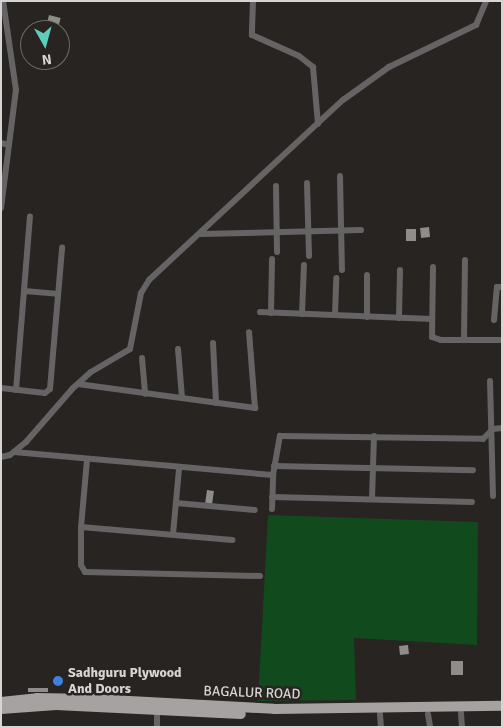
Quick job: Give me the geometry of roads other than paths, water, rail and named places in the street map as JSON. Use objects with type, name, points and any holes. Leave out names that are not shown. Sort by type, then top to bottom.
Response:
[{"type":"main road","name":"BAGALUR ROAD","points":[[1,702],[37,698],[274,709],[364,711],[380,714],[502,712]]},
{"type":"main road","name":"BAGALUR ROAD","points":[[1,709],[56,705],[275,716],[502,706]]},
{"type":"street","points":[[1,208],[16,90],[3,1]]},
{"type":"street","points":[[253,1],[252,35],[299,56],[313,67],[318,124]]},
{"type":"street","points":[[1,457],[14,452],[78,384],[130,349],[141,293],[149,280],[201,234],[343,100],[389,67],[476,25],[486,1]]},
{"type":"street","points":[[1,143],[9,145]]},
{"type":"street","points":[[340,176],[342,270]]},
{"type":"street","points":[[307,183],[309,256]]},
{"type":"street","points":[[276,186],[277,252]]},
{"type":"street","points":[[16,390],[30,218]]},
{"type":"street","points":[[201,234],[361,230]]},
{"type":"street","points":[[1,388],[45,392],[50,389],[62,248]]},
{"type":"street","points":[[270,313],[272,259]]},
{"type":"street","points":[[464,340],[465,260]]},
{"type":"street","points":[[302,314],[304,265]]},
{"type":"street","points":[[432,267],[431,332],[435,339],[502,340]]},
{"type":"street","points":[[399,318],[400,270]]},
{"type":"street","points":[[367,274],[367,317]]},
{"type":"street","points":[[335,315],[336,278]]},
{"type":"street","points":[[494,320],[497,287],[502,287]]},
{"type":"street","points":[[25,291],[58,294]]},
{"type":"street","points":[[260,312],[432,319]]},
{"type":"street","points":[[78,384],[256,408],[249,332]]},
{"type":"street","points":[[214,343],[216,403]]},
{"type":"street","points":[[178,349],[182,398]]},
{"type":"street","points":[[142,358],[144,394]]},
{"type":"street","points":[[490,381],[493,496]]},
{"type":"street","points":[[272,509],[273,475],[280,436],[483,439],[491,431],[502,428]]},
{"type":"street","points":[[372,499],[374,436]]},
{"type":"street","points":[[14,452],[180,469],[273,475]]},
{"type":"street","points":[[87,460],[81,527],[81,564],[85,572],[260,576]]},
{"type":"street","points":[[274,466],[473,470]]},
{"type":"street","points":[[173,534],[180,469]]},
{"type":"street","points":[[272,497],[472,502]]},
{"type":"street","points":[[176,503],[255,510]]},
{"type":"street","points":[[81,527],[232,540]]},
{"type":"street","points":[[156,727],[157,710]]},
{"type":"street","points":[[461,713],[462,727]]},
{"type":"street","points":[[380,714],[381,727]]},
{"type":"street","points":[[428,714],[430,727]]},
{"type":"place","name":"Sadhguru Plywood And Doors","points":[[58,681]]}]
